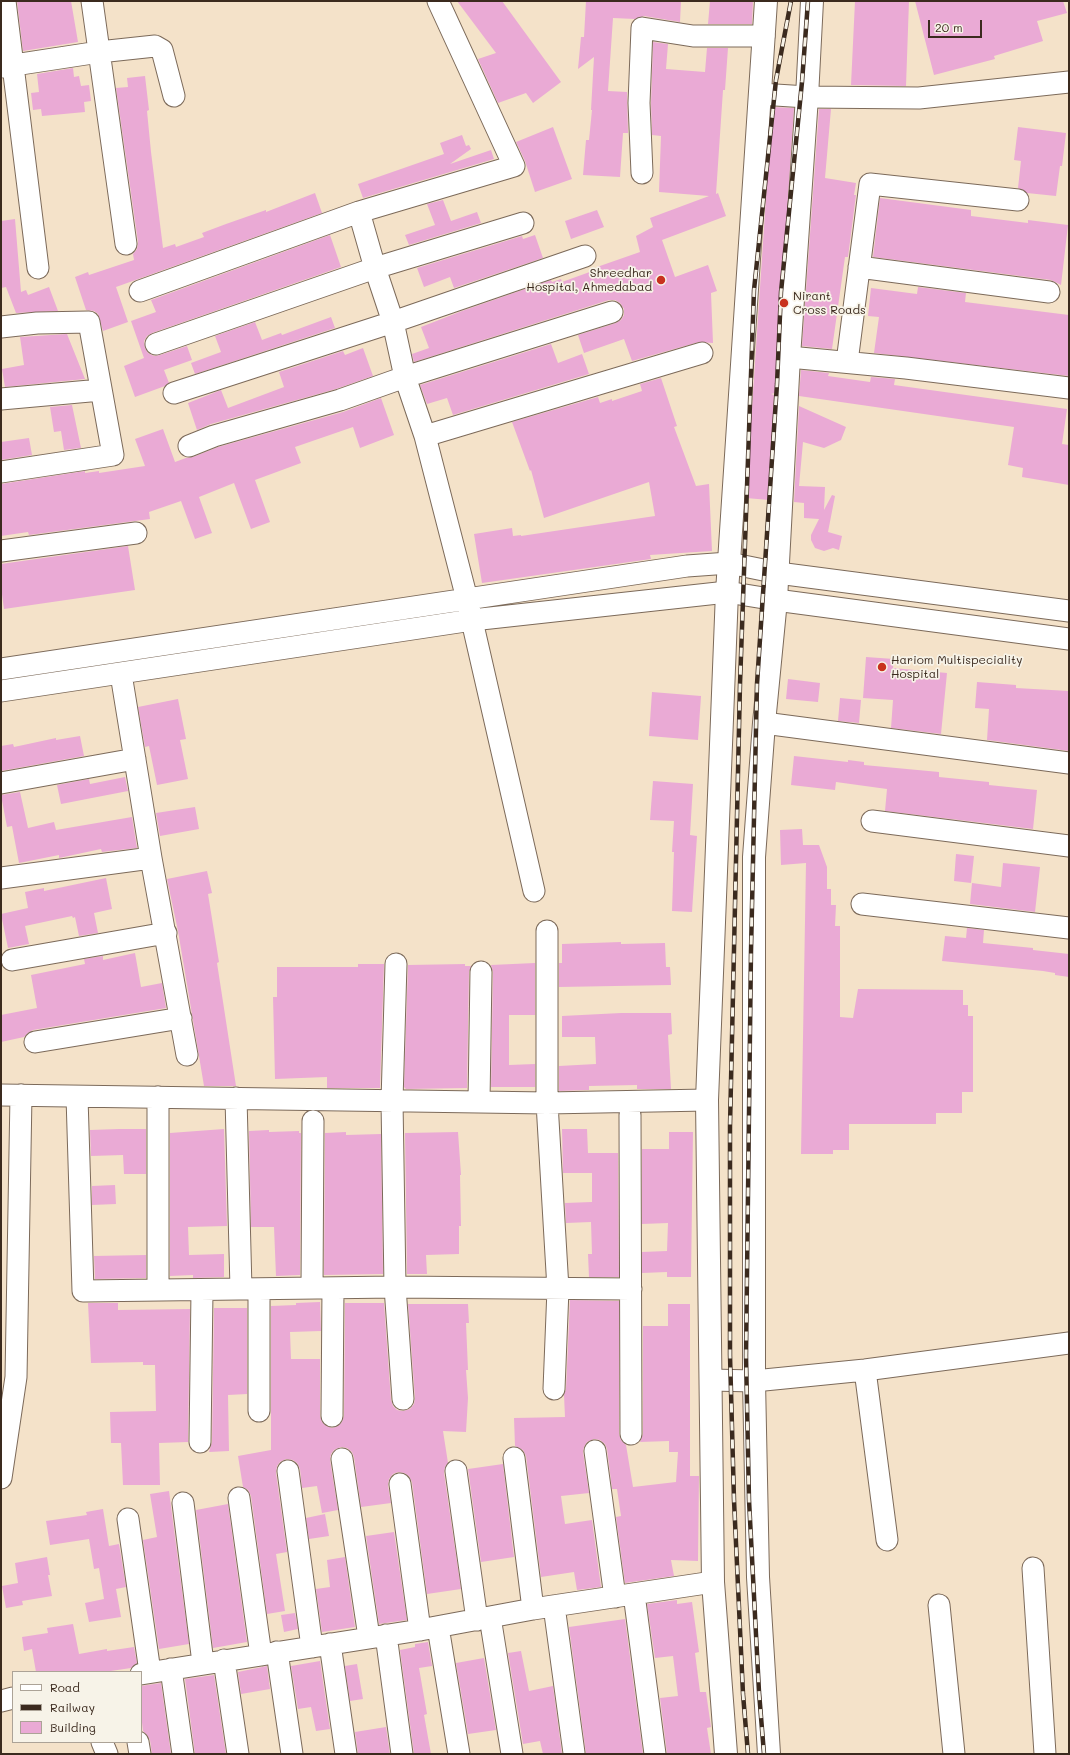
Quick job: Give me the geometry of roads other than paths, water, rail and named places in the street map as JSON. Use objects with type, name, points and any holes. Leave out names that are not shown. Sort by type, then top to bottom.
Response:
[{"type":"main road","points":[[726,1754],[713,1582],[706,1100],[727,592],[766,1]]},
{"type":"main road","points":[[769,1754],[758,1577],[754,1381],[754,857],[764,723],[778,573],[789,357],[812,1]]},
{"type":"street","points":[[5,1],[7,66],[38,268]]},
{"type":"street","points":[[92,1],[126,244]]},
{"type":"street","points":[[140,291],[360,212],[514,166],[438,1]]},
{"type":"street","points":[[642,173],[640,103],[642,28],[693,36],[764,36]]},
{"type":"street","points":[[7,66],[100,52],[155,46],[162,50],[174,96]]},
{"type":"street","points":[[760,94],[807,97],[919,98],[1069,82]]},
{"type":"street","points":[[847,362],[870,184],[1018,200]]},
{"type":"street","points":[[360,212],[375,268],[393,322],[405,377],[425,436],[467,599],[534,891]]},
{"type":"street","points":[[156,344],[375,268],[523,223]]},
{"type":"street","points":[[174,393],[393,322],[585,256]]},
{"type":"street","points":[[859,267],[1049,292]]},
{"type":"street","points":[[189,446],[214,436],[340,400],[405,377],[612,312]]},
{"type":"street","points":[[1,327],[36,323],[89,322],[113,455],[1,472]]},
{"type":"street","points":[[425,436],[702,353]]},
{"type":"street","points":[[789,357],[847,362],[1069,388]]},
{"type":"street","points":[[1,399],[101,390]]},
{"type":"street","points":[[1,550],[136,533]]},
{"type":"street","points":[[1,670],[687,566],[729,563],[778,573],[1069,612]]},
{"type":"street","points":[[1,691],[472,620],[727,592],[776,600],[1069,639]]},
{"type":"street","points":[[121,674],[151,858],[166,933],[187,1055]]},
{"type":"street","points":[[764,723],[1069,763]]},
{"type":"street","points":[[1,783],[135,758]]},
{"type":"street","points":[[872,821],[1069,846]]},
{"type":"street","points":[[1,878],[151,858]]},
{"type":"street","points":[[862,904],[1069,928]]},
{"type":"street","points":[[547,931],[547,1103],[558,1289],[554,1389]]},
{"type":"street","points":[[12,960],[166,933]]},
{"type":"street","points":[[396,964],[392,1101],[394,1288],[402,1399]]},
{"type":"street","points":[[479,1102],[481,972]]},
{"type":"street","points":[[35,1042],[181,1018]]},
{"type":"street","points":[[1,1478],[16,1377],[11,1095],[547,1103],[706,1100]]},
{"type":"street","points":[[77,1097],[83,1291],[202,1291],[312,1288],[631,1289]]},
{"type":"street","points":[[158,1097],[158,1290]]},
{"type":"street","points":[[236,1098],[249,1289]]},
{"type":"street","points":[[630,1115],[631,1434]]},
{"type":"street","points":[[312,1288],[313,1121]]},
{"type":"street","points":[[332,1416],[333,1288]]},
{"type":"street","points":[[249,1289],[258,1292],[259,1411]]},
{"type":"street","points":[[200,1442],[202,1291]]},
{"type":"street","points":[[711,1380],[754,1381],[865,1370],[1069,1343]]},
{"type":"street","points":[[865,1370],[887,1540]]},
{"type":"street","points":[[595,1451],[625,1596],[655,1754]]},
{"type":"street","points":[[514,1458],[533,1609]]},
{"type":"street","points":[[342,1459],[402,1754]]},
{"type":"street","points":[[288,1471],[321,1646],[346,1754]]},
{"type":"street","points":[[456,1471],[512,1754]]},
{"type":"street","points":[[400,1484],[429,1629],[459,1754]]},
{"type":"street","points":[[239,1498],[269,1653],[292,1754]]},
{"type":"street","points":[[183,1503],[203,1663]]},
{"type":"street","points":[[128,1519],[146,1673],[429,1629],[533,1609],[713,1582]]},
{"type":"street","points":[[1033,1568],[1045,1754]]},
{"type":"street","points":[[939,1605],[954,1754]]},
{"type":"street","points":[[554,1606],[574,1753]]},
{"type":"street","points":[[224,1660],[238,1754]]},
{"type":"street","points":[[170,1669],[183,1754]]},
{"type":"street","points":[[1,1701],[12,1698]]},
{"type":"street","points":[[102,1743],[107,1754]]},
{"type":"street","points":[[138,1743],[140,1754]]},
{"type":"railway","points":[[748,1754],[743,1694],[734,1500],[730,1355],[730,1126],[740,684],[754,290],[776,80],[791,1]]},
{"type":"railway","points":[[764,1754],[759,1692],[749,1500],[746,1356],[751,951],[757,684],[777,384],[781,292],[802,82],[808,1]]},
{"type":"place","name":"Shreedhar Hospital, Ahmedabad","points":[[661,280]]},
{"type":"place","name":"Nirant Cross Roads","points":[[784,303]]},
{"type":"place","name":"Hariom Multispeciality Hospital","points":[[882,667]]}]
